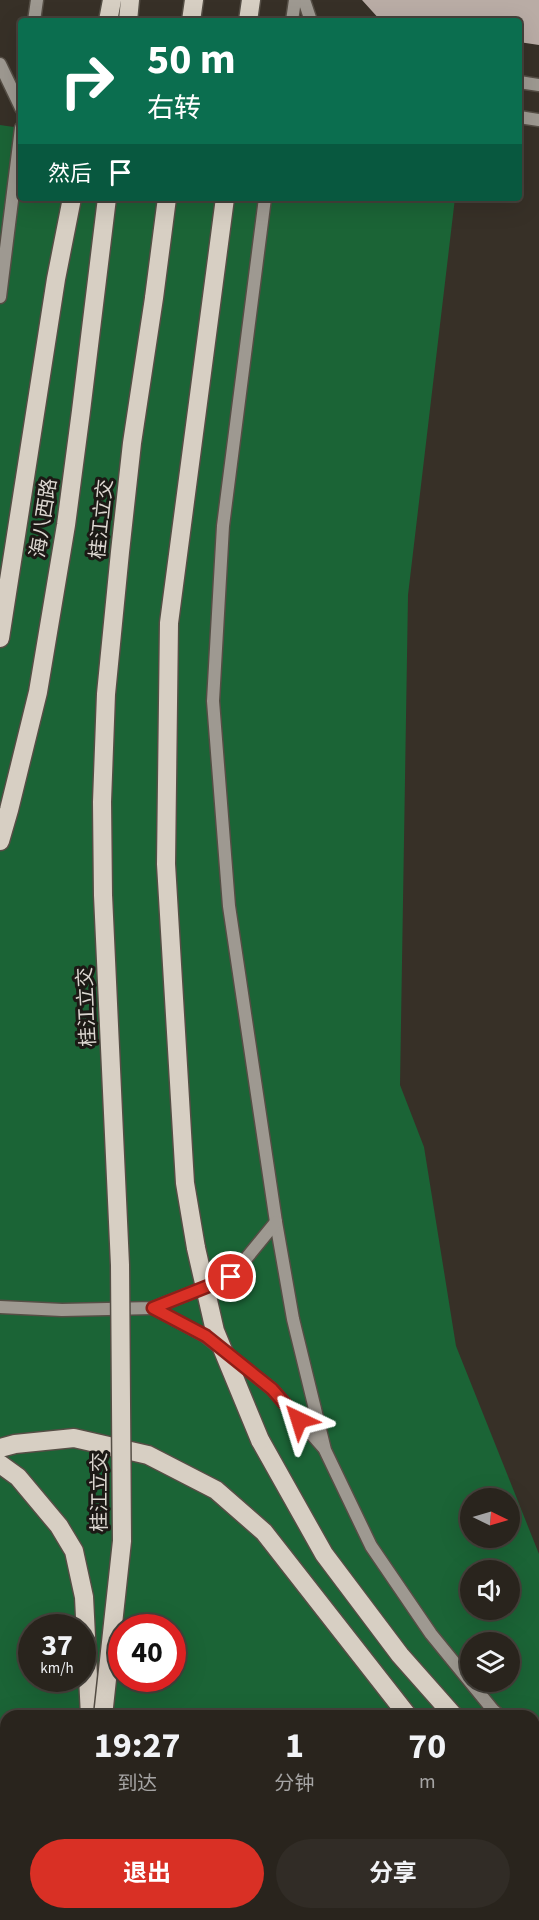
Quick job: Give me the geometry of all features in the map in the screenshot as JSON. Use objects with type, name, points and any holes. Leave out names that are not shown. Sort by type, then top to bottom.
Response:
[{"type":"highway","points":[[109,18],[112,0]]},
{"type":"highway","points":[[128,18],[130,0]]},
{"type":"highway","points":[[191,18],[194,0]]},
{"type":"highway","points":[[248,18],[251,0]]},
{"type":"highway","points":[[0,638],[52,301],[71,201]]},
{"type":"highway","name":"海八西路","points":[[0,841],[38,692],[78,434],[107,201]]},
{"type":"highway","name":"桂江立交","points":[[104,1710],[122,1546],[120,1265],[103,895],[102,802],[106,694],[132,443],[167,201]]},
{"type":"highway","points":[[225,201],[169,623],[166,864],[185,1183],[196,1248],[215,1331],[260,1440],[324,1554],[400,1655],[449,1710]]},
{"type":"highway","points":[[0,1448],[15,1444],[74,1438],[148,1455],[216,1490],[264,1532],[403,1710]]},
{"type":"highway","points":[[0,1464],[18,1478],[59,1526],[75,1551],[84,1598],[90,1710]]},
{"type":"main road","points":[[34,18],[37,0]]},
{"type":"main road","points":[[292,18],[295,0]]},
{"type":"main road","points":[[304,0],[310,18]]},
{"type":"main road","points":[[0,64],[18,102]]},
{"type":"main road","points":[[522,82],[539,85]]},
{"type":"main road","points":[[522,117],[539,120]]},
{"type":"main road","points":[[0,297],[18,152]]},
{"type":"main road","points":[[265,201],[223,526],[213,701],[229,906],[276,1222],[293,1319],[325,1450],[371,1546],[431,1634],[493,1710]]},
{"type":"main road","points":[[0,1307],[62,1310],[153,1308],[231,1277],[276,1222]]},
{"type":"main road","points":[[153,1308],[206,1336],[272,1389],[325,1450]]},
{"type":"green space","points":[[0,125],[18,128],[18,201],[455,201],[408,595],[400,1085],[424,1147],[456,1346],[513,1488],[460,1488],[460,1548],[520,1548],[520,1506],[539,1554],[539,1710],[0,1710]]},
{"type":"building","points":[[362,0],[539,0],[539,45],[522,42],[522,18],[378,18]]},
{"type":"route","points":[[231,1277],[153,1308],[206,1336],[272,1389],[299,1420]]}]
